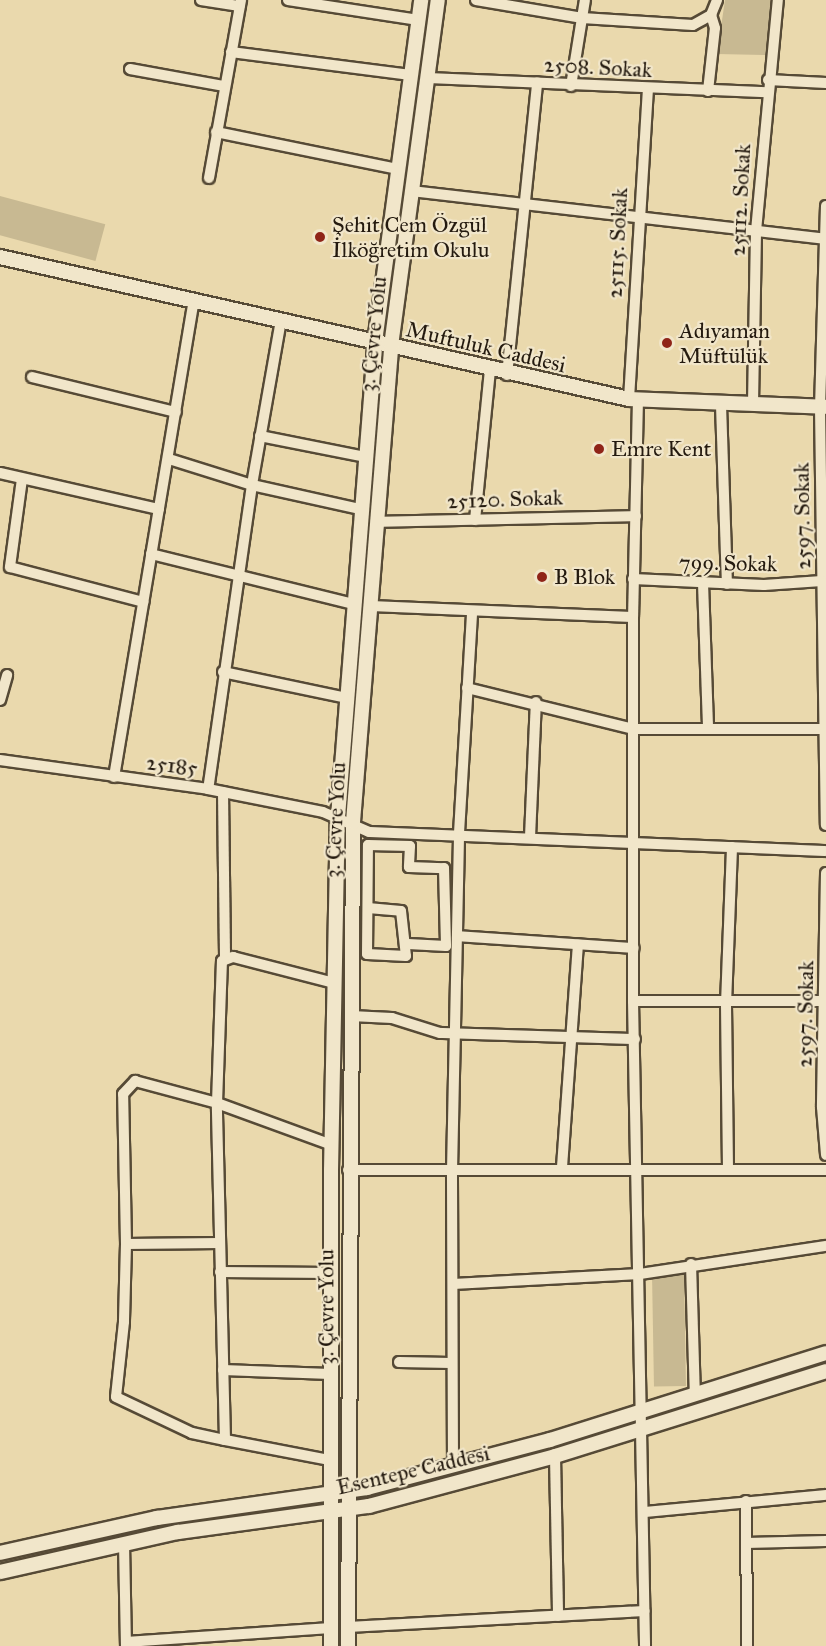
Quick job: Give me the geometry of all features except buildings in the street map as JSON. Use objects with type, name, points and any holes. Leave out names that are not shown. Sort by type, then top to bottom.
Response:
[{"type":"main road","name":"3. Çevre Yolu","points":[[331,1646],[330,1273],[338,817],[360,509],[375,342],[421,0]]},
{"type":"main road","name":"3. Çevre Yolu","points":[[348,1646],[346,1491],[353,822],[391,346],[438,0]]},
{"type":"main road","name":"Muftuluk Caddesi","points":[[0,257],[281,320],[507,375],[633,399],[722,405],[823,407]]},
{"type":"main road","name":"Esentepe Caddesi","points":[[0,1553],[157,1518],[346,1491],[453,1466],[643,1411],[826,1353]]},
{"type":"main road","name":"Esentepe Caddesi","points":[[0,1572],[124,1543],[346,1509],[555,1456],[826,1371]]},
{"type":"street","points":[[201,0],[240,3],[208,178]]},
{"type":"street","points":[[288,0],[418,20]]},
{"type":"street","points":[[476,0],[582,18],[693,25],[711,15]]},
{"type":"street","points":[[571,86],[585,0]]},
{"type":"street","points":[[708,92],[715,28],[711,15],[717,0]]},
{"type":"street","name":"25112. Sokak","points":[[753,404],[756,231],[767,86],[778,0]]},
{"type":"street","points":[[231,52],[411,75]]},
{"type":"street","points":[[130,69],[224,86]]},
{"type":"street","name":"2508. Sokak","points":[[428,78],[708,92],[826,83]]},
{"type":"street","points":[[507,375],[527,203],[537,83]]},
{"type":"street","name":"25115. Sokak","points":[[645,1646],[644,1429],[633,1001],[633,579],[636,516],[633,399],[637,216],[648,89]]},
{"type":"street","points":[[216,132],[381,168],[398,169]]},
{"type":"street","points":[[412,191],[824,239]]},
{"type":"street","name":"2597. Sokak","points":[[826,206],[823,407],[824,569],[822,581],[826,825]]},
{"type":"street","points":[[114,777],[194,300]]},
{"type":"street","points":[[208,789],[223,672],[252,485],[281,320]]},
{"type":"street","points":[[475,520],[490,371]]},
{"type":"street","points":[[32,377],[176,412]]},
{"type":"street","points":[[722,405],[727,584]]},
{"type":"street","points":[[260,436],[365,457]]},
{"type":"street","points":[[169,459],[252,485],[360,509]]},
{"type":"street","points":[[0,473],[159,509]]},
{"type":"street","points":[[22,478],[10,567],[143,602]]},
{"type":"street","name":"25120. Sokak","points":[[376,522],[636,516]]},
{"type":"street","points":[[151,554],[239,579],[353,604]]},
{"type":"street","name":"799. Sokak","points":[[633,579],[727,584],[822,581]]},
{"type":"street","points":[[704,583],[708,729]]},
{"type":"street","points":[[370,606],[633,617]]},
{"type":"street","points":[[408,944],[446,946],[459,833],[472,611]]},
{"type":"street","points":[[223,672],[346,698]]},
{"type":"street","points":[[0,700],[7,675]]},
{"type":"street","points":[[467,688],[536,702],[634,729],[708,729],[825,735]]},
{"type":"street","points":[[530,837],[536,702]]},
{"type":"street","name":"25185","points":[[0,760],[208,789],[338,817],[353,822],[369,832],[459,833],[826,851]]},
{"type":"street","points":[[223,792],[225,958],[221,965],[217,1103],[225,1440]]},
{"type":"street","points":[[368,908],[401,911],[408,944],[406,956],[367,954],[368,845],[410,846],[409,867],[444,868],[452,894],[457,936],[452,1171],[453,1466]]},
{"type":"street","points":[[728,1169],[726,1004],[732,846]]},
{"type":"street","name":"2597. Sokak","points":[[826,873],[826,1155]]},
{"type":"street","points":[[457,936],[634,948]]},
{"type":"street","points":[[562,1167],[578,945]]},
{"type":"street","points":[[225,958],[233,957],[334,983]]},
{"type":"street","points":[[633,1001],[726,1004],[825,1001]]},
{"type":"street","points":[[351,1016],[392,1018],[455,1034],[635,1039]]},
{"type":"street","points":[[329,1460],[192,1433],[116,1396],[124,1322],[126,1089],[135,1081],[217,1103],[332,1145]]},
{"type":"street","points":[[348,1170],[452,1171],[562,1167],[638,1171],[826,1170]]},
{"type":"street","points":[[126,1245],[220,1243]]},
{"type":"street","points":[[453,1284],[640,1274],[691,1264],[826,1246]]},
{"type":"street","points":[[691,1264],[695,1395]]},
{"type":"street","points":[[220,1272],[330,1273]]},
{"type":"street","points":[[399,1362],[451,1363]]},
{"type":"street","points":[[223,1370],[330,1374]]},
{"type":"street","points":[[555,1456],[558,1616]]},
{"type":"street","points":[[645,1512],[826,1495]]},
{"type":"street","points":[[746,1501],[747,1646]]},
{"type":"street","points":[[746,1543],[826,1541]]},
{"type":"street","points":[[124,1543],[126,1644],[331,1628]]},
{"type":"street","points":[[348,1628],[645,1611]]},
{"type":"shaded area","points":[[725,0],[775,0],[767,55],[717,54]]},
{"type":"shaded area","points":[[0,196],[105,224],[95,261],[0,235]]},
{"type":"shaded area","points":[[684,1273],[686,1386],[654,1387],[652,1274]]},
{"type":"place","name":"Şehit Cem Özgül İlköğretim Okulu","points":[[320,237]]},
{"type":"place","name":"Adıyaman Müftülük","points":[[667,343]]},
{"type":"place","name":"Emre Kent","points":[[599,449]]},
{"type":"place","name":"B Blok","points":[[542,577]]}]
